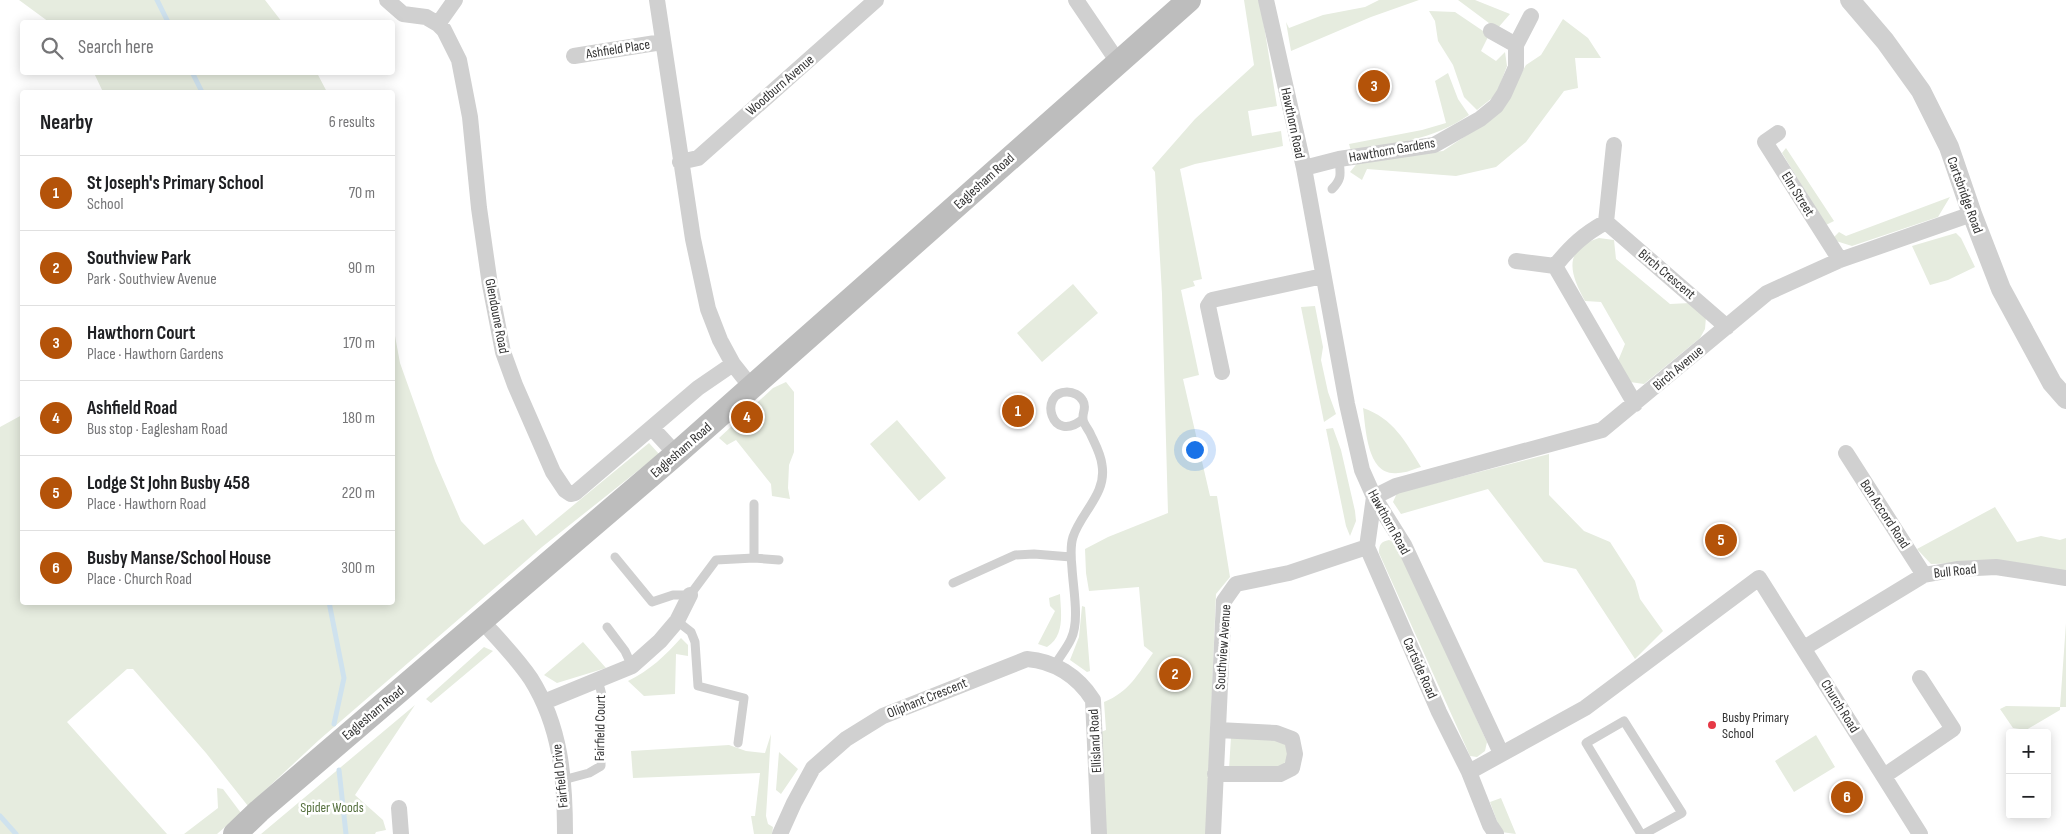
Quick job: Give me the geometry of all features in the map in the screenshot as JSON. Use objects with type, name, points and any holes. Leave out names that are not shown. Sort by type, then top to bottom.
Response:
[{"type":"main road","name":"Eaglesham Road","points":[[234,834],[752,388],[1189,0]]},
{"type":"street","points":[[387,0],[403,14],[426,17],[438,24],[455,0]]},
{"type":"street","points":[[657,0],[680,162],[693,239],[708,309],[720,340],[733,364],[752,388]]},
{"type":"street","name":"Woodburn Avenue","points":[[680,162],[698,158],[876,0]]},
{"type":"street","points":[[1076,0],[1118,62]]},
{"type":"street","name":"Hawthorn Road","points":[[1266,0],[1304,168],[1323,276],[1362,470],[1374,497],[1404,545],[1501,753]]},
{"type":"street","name":"Cartsbridge Road","points":[[1850,0],[1884,41],[1921,91],[1948,148],[2001,289],[2052,383],[2066,399]]},
{"type":"street","name":"Hawthorn Gardens","points":[[1304,168],[1339,159],[1434,145],[1480,119],[1496,106],[1504,94],[1516,67],[1516,45],[1531,16]]},
{"type":"street","name":"Glendoune Road","points":[[438,24],[444,30],[459,60],[464,82],[470,117],[479,208],[490,285],[503,352],[515,386],[553,472],[565,490],[571,494],[575,493],[706,382],[733,364]]},
{"type":"street","points":[[1491,32],[1516,45]]},
{"type":"street","name":"Ashfield Place","points":[[574,56],[662,42]]},
{"type":"street","name":"Elm Street","points":[[1778,133],[1765,142],[1840,260]]},
{"type":"street","points":[[1555,266],[1586,233],[1606,222],[1614,146]]},
{"type":"street","name":"Birch Avenue","points":[[1374,497],[1396,486],[1602,430],[1728,328],[1767,293],[1840,260],[1972,214]]},
{"type":"street","name":"Birch Crescent","points":[[1606,222],[1728,328]]},
{"type":"street","points":[[1516,261],[1555,266]]},
{"type":"street","points":[[1555,266],[1635,404]]},
{"type":"street","points":[[1222,372],[1208,306],[1212,300],[1323,276]]},
{"type":"street","points":[[652,428],[676,454]]},
{"type":"street","name":"Bon Accord Road","points":[[1846,453],[1924,575]]},
{"type":"street","points":[[1367,547],[1374,497]]},
{"type":"street","name":"Southview Avenue","points":[[1213,834],[1224,601],[1236,584],[1288,573],[1367,547]]},
{"type":"street","name":"Cartside Road","points":[[1367,547],[1439,712],[1469,772],[1490,825],[1496,834]]},
{"type":"street","name":"Bull Road","points":[[1804,648],[1924,575],[1957,569],[1996,567],[2066,578]]},
{"type":"street","name":"Church Road","points":[[1501,753],[1585,708],[1759,578],[1920,834]]},
{"type":"street","name":"Fairfield Court","points":[[544,702],[632,666],[660,642],[677,621],[690,595]]},
{"type":"street","name":"Fairfield Drive","points":[[482,621],[516,659],[530,679],[544,702],[555,730],[563,780],[565,834]]},
{"type":"street","name":"Oliphant Crescent","points":[[780,834],[813,768],[846,739],[883,716],[1027,659],[1040,660],[1055,665]]},
{"type":"street","name":"Ellisland Road","points":[[1055,665],[1086,689],[1093,700],[1099,834]]},
{"type":"street","points":[[1884,776],[1953,729],[1920,678]]},
{"type":"street","points":[[1215,774],[1280,774],[1292,768],[1295,754],[1292,739],[1276,732],[1218,730]]},
{"type":"street","points":[[1469,772],[1501,753]]},
{"type":"street","points":[[399,808],[401,834]]},
{"type":"lane","points":[[1332,189],[1339,182],[1341,176],[1339,159]]},
{"type":"lane","points":[[1055,665],[1072,639],[1076,623],[1071,558],[1073,538],[1100,490],[1103,465],[1083,419],[1085,410],[1083,400],[1075,394],[1065,392],[1056,396],[1050,404],[1050,414],[1056,423],[1065,427],[1075,426],[1083,419]]},
{"type":"lane","points":[[754,504],[754,558]]},
{"type":"lane","points":[[953,583],[1015,555],[1034,554],[1071,558]]},
{"type":"lane","points":[[615,557],[652,602],[673,595],[690,595]]},
{"type":"lane","name":"Fairfield Court","points":[[690,595],[716,560],[754,558],[778,560]]},
{"type":"lane","points":[[677,621],[691,632],[695,642],[698,686],[744,698],[738,742]]},
{"type":"lane","points":[[607,627],[625,651],[632,666]]},
{"type":"lane","name":"Fairfield Court","points":[[563,780],[589,773],[601,766],[602,694],[598,680]]},
{"type":"lane","points":[[1624,721],[1682,814],[1643,834],[1586,744],[1624,721]]},
{"type":"green space","points":[[19,0],[265,0],[280,20],[46,20]]},
{"type":"green space","points":[[1244,0],[1258,0],[1261,7],[1277,106],[1248,111],[1252,136],[1281,131],[1283,146],[1195,164],[1180,169],[1202,279],[1193,281],[1195,286],[1181,290],[1199,375],[1183,379],[1210,496],[1217,496],[1230,577],[1216,594],[1206,834],[1106,834],[1101,732],[1106,730],[1104,702],[1127,688],[1153,653],[1144,646],[1139,587],[1089,591],[1085,549],[1108,537],[1168,513],[1162,294],[1155,172],[1152,168],[1195,119],[1254,65]]},
{"type":"green space","points":[[1379,0],[1419,0],[1371,17],[1291,51],[1286,22],[1289,28],[1323,15],[1365,7]]},
{"type":"green space","points":[[1458,0],[1475,0],[1510,14],[1497,29]]},
{"type":"green space","points":[[1429,11],[1455,12],[1489,35],[1481,51],[1496,61],[1505,52],[1507,66],[1496,95],[1477,110],[1464,97],[1453,65],[1438,41],[1435,21]]},
{"type":"green space","points":[[1563,19],[1588,38],[1601,58],[1575,58],[1578,88],[1564,91],[1526,142],[1496,167],[1456,176],[1367,169],[1362,180],[1350,172],[1359,161],[1443,151],[1467,135],[1510,93],[1526,65],[1541,55]]},
{"type":"green space","points":[[1448,73],[1458,99],[1469,115],[1455,124],[1427,136],[1351,151],[1349,144],[1422,130],[1446,123],[1435,81]]},
{"type":"green space","points":[[95,75],[318,75],[326,90],[102,90]]},
{"type":"green space","points":[[1786,148],[1834,221],[1826,225],[1782,153]]},
{"type":"green space","points":[[1950,197],[1938,217],[1852,246],[1836,241],[1834,237],[1839,232],[1846,236]]},
{"type":"green space","points":[[1956,233],[1961,238],[1975,267],[1948,280],[1930,285],[1912,246]]},
{"type":"green space","points":[[1599,238],[1614,240],[1616,259],[1670,304],[1690,303],[1706,317],[1705,329],[1700,338],[1644,384],[1630,382],[1618,361],[1625,344],[1601,302],[1585,301],[1573,272],[1574,256],[1579,249]]},
{"type":"green space","points":[[1073,284],[1098,313],[1042,362],[1017,333]]},
{"type":"green space","points":[[1315,306],[1323,347],[1321,360],[1328,392],[1336,414],[1324,422],[1301,307]]},
{"type":"green space","points":[[395,336],[400,363],[435,461],[461,521],[484,545],[523,519],[536,536],[649,443],[659,454],[542,547],[319,740],[248,806],[206,753],[133,669],[127,669],[67,722],[167,834],[0,834],[0,427],[20,416],[20,605],[395,605]]},
{"type":"green space","points":[[786,382],[794,392],[794,452],[789,465],[788,488],[790,499],[772,496],[771,484],[736,440],[727,445],[719,438],[773,388]]},
{"type":"green space","points":[[1363,408],[1391,424],[1404,440],[1421,467],[1398,473],[1388,472],[1380,467],[1374,460],[1370,450]]},
{"type":"green space","points":[[897,420],[946,478],[919,501],[870,444]]},
{"type":"green space","points":[[1333,428],[1341,450],[1355,511],[1356,521],[1350,536],[1346,526],[1326,429]]},
{"type":"green space","points":[[1549,454],[1549,495],[1584,531],[1610,542],[1635,581],[1640,599],[1663,631],[1635,659],[1576,569],[1544,562],[1488,489],[1401,514],[1393,502],[1397,493]]},
{"type":"green space","points":[[1995,507],[2017,542],[2041,536],[2060,540],[2066,538],[2066,573],[1994,562],[1931,564],[1917,549]]},
{"type":"green space","points":[[1389,540],[1396,543],[1487,742],[1485,751],[1477,757],[1470,756],[1379,553],[1381,544]]},
{"type":"green space","points":[[1060,594],[1061,624],[1057,636],[1047,647],[1038,644],[1055,611],[1050,606],[1049,598]]},
{"type":"green space","points":[[1082,606],[1085,607],[1090,671],[1087,672],[1070,660],[1079,637]]},
{"type":"green space","points":[[2066,623],[2066,707],[2060,707]]},
{"type":"green space","points":[[681,638],[688,645],[688,656],[676,654],[675,694],[644,696],[628,681],[657,662]]},
{"type":"green space","points":[[583,642],[606,668],[557,683],[544,675]]},
{"type":"green space","points":[[484,647],[493,651],[431,703],[426,699]]},
{"type":"green space","name":"Spider Woods","points":[[415,705],[355,795],[383,820],[386,830],[376,832],[375,834],[261,834]]},
{"type":"green space","points":[[2006,706],[2060,707],[2060,710],[2028,729],[2020,729],[2013,728],[2000,709]]},
{"type":"green space","points":[[771,734],[766,816],[768,824],[773,827],[772,834],[754,834],[751,816],[755,816],[760,773],[633,778],[631,751],[729,745],[746,751],[765,753]]},
{"type":"green space","points":[[1816,735],[1835,767],[1794,792],[1775,761]]},
{"type":"green space","points":[[1231,737],[1277,737],[1287,743],[1290,756],[1283,765],[1274,769],[1229,769]]},
{"type":"green space","points":[[779,752],[798,769],[781,794],[776,790]]},
{"type":"green space","points":[[217,788],[223,789],[241,813],[217,834],[184,834],[218,808]]},
{"type":"green space","points":[[1501,798],[1516,834],[1501,832],[1490,802]]},
{"type":"waterway","points":[[157,0],[167,20]]},
{"type":"waterway","points":[[194,75],[201,90]]},
{"type":"waterway","points":[[330,605],[344,678],[334,724]]},
{"type":"waterway","points":[[339,770],[346,834]]},
{"type":"waterway","points":[[0,816],[16,834]]},
{"type":"place","name":"Hawthorn Court","points":[[1374,86]]},
{"type":"place","name":"St Joseph's Primary School","points":[[1018,411]]},
{"type":"place","name":"Ashfield Road","points":[[747,417]]},
{"type":"place","name":"Lodge St John Busby 458","points":[[1721,540]]},
{"type":"place","name":"Southview Park","points":[[1175,674]]},
{"type":"place","name":"Busby Primary School","points":[[1712,725]]},
{"type":"place","name":"Busby Manse/School House","points":[[1847,797]]}]
